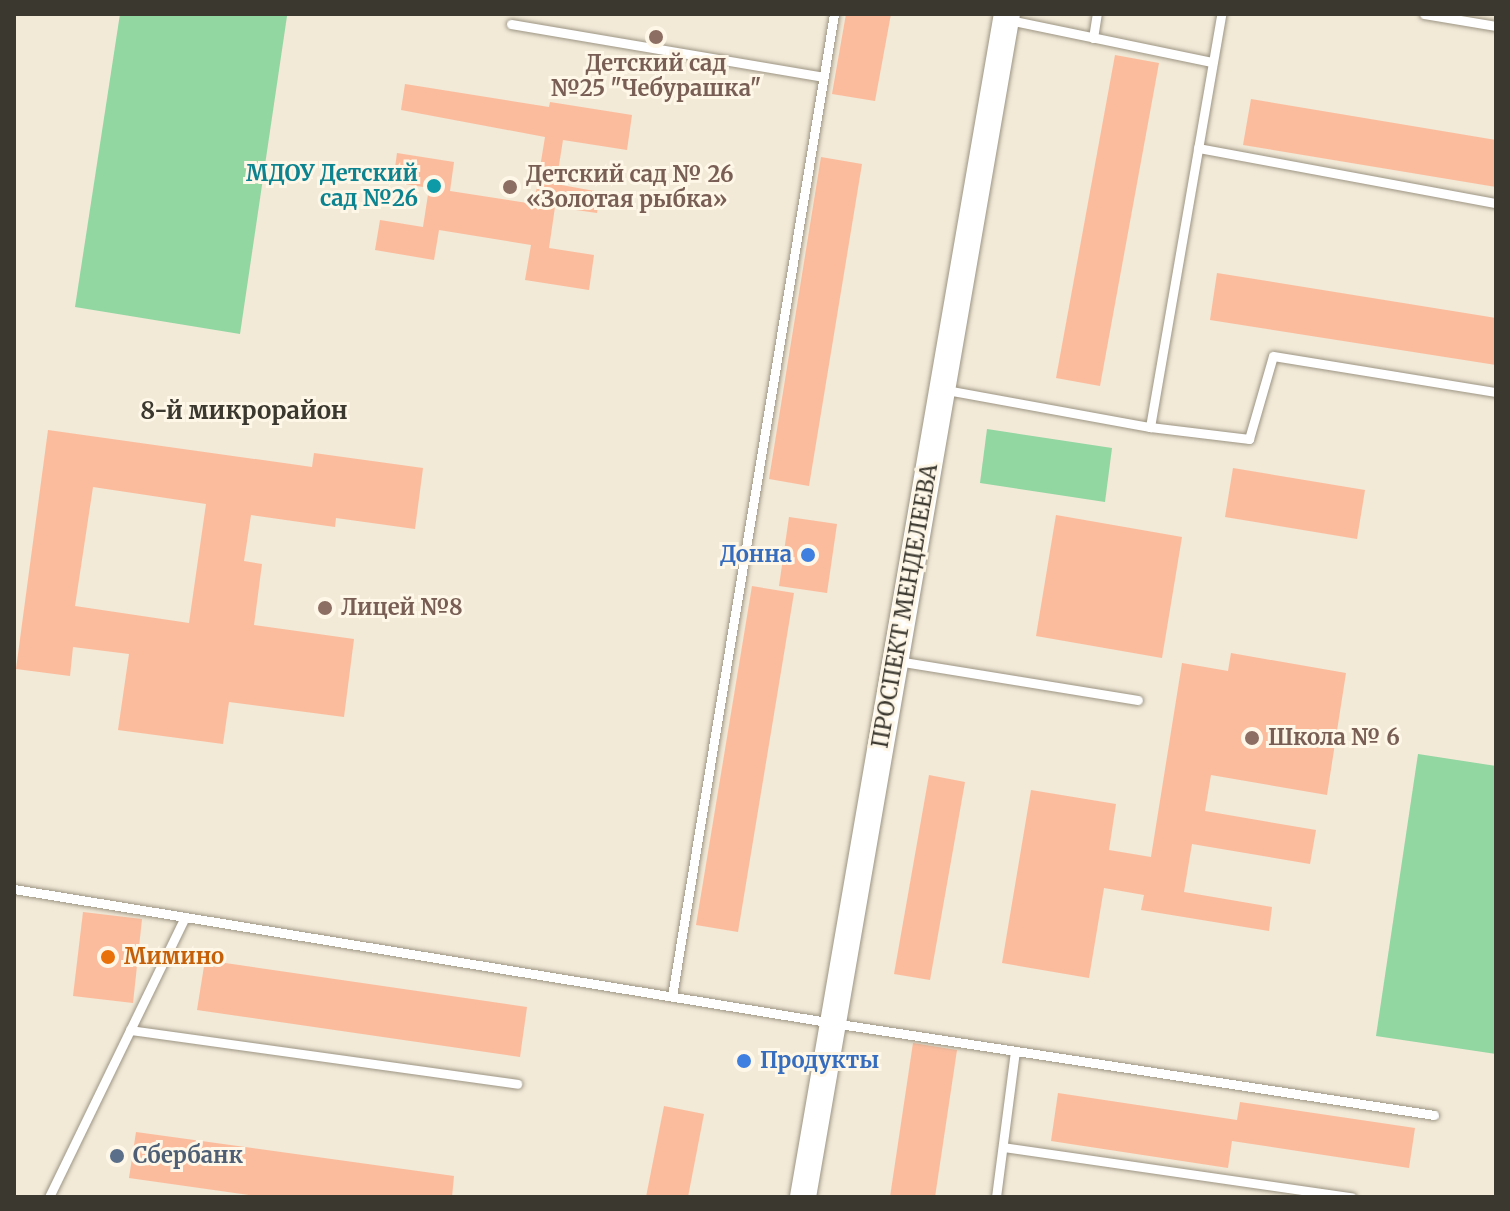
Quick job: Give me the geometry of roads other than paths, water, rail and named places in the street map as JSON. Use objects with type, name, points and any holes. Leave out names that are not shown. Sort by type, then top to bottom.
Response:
[{"type":"street","name":"ПРОСПЕКТ МЕНДЕЛЕЕВА","points":[[803,1197],[1006,17]]},
{"type":"lane","points":[[672,996],[834,14]]},
{"type":"lane","points":[[1093,38],[1097,14]]},
{"type":"lane","points":[[1150,427],[1221,14]]},
{"type":"lane","points":[[1424,14],[1496,26]]},
{"type":"lane","points":[[1006,17],[1212,62]]},
{"type":"lane","points":[[511,24],[823,77]]},
{"type":"lane","points":[[1198,148],[1496,203]]},
{"type":"lane","points":[[943,389],[1150,427],[1249,439],[1273,356],[1496,392]]},
{"type":"lane","points":[[896,661],[1138,700]]},
{"type":"lane","points":[[14,889],[833,1023],[1434,1115]]},
{"type":"lane","points":[[49,1197],[185,917]]},
{"type":"lane","points":[[130,1030],[517,1084]]},
{"type":"lane","points":[[996,1197],[1015,1051]]},
{"type":"lane","points":[[1003,1147],[1351,1197]]},
{"type":"place","name":"Детский сад №25 \"Чебурашка\"","points":[[656,37]]},
{"type":"place","name":"МДОУ Детский сад №26","points":[[434,186]]},
{"type":"place","name":"Детский сад № 26 «Золотая рыбка»","points":[[510,187]]},
{"type":"place","name":"Донна","points":[[808,555]]},
{"type":"place","name":"Лицей №8","points":[[325,608]]},
{"type":"place","name":"Школа № 6","points":[[1252,738]]},
{"type":"place","name":"Мимино","points":[[108,957]]},
{"type":"place","name":"Продукты","points":[[744,1061]]},
{"type":"place","name":"Сбербанк","points":[[117,1156]]},
{"type":"district","name":"8-й микрорайон","points":[[244,411]]}]
